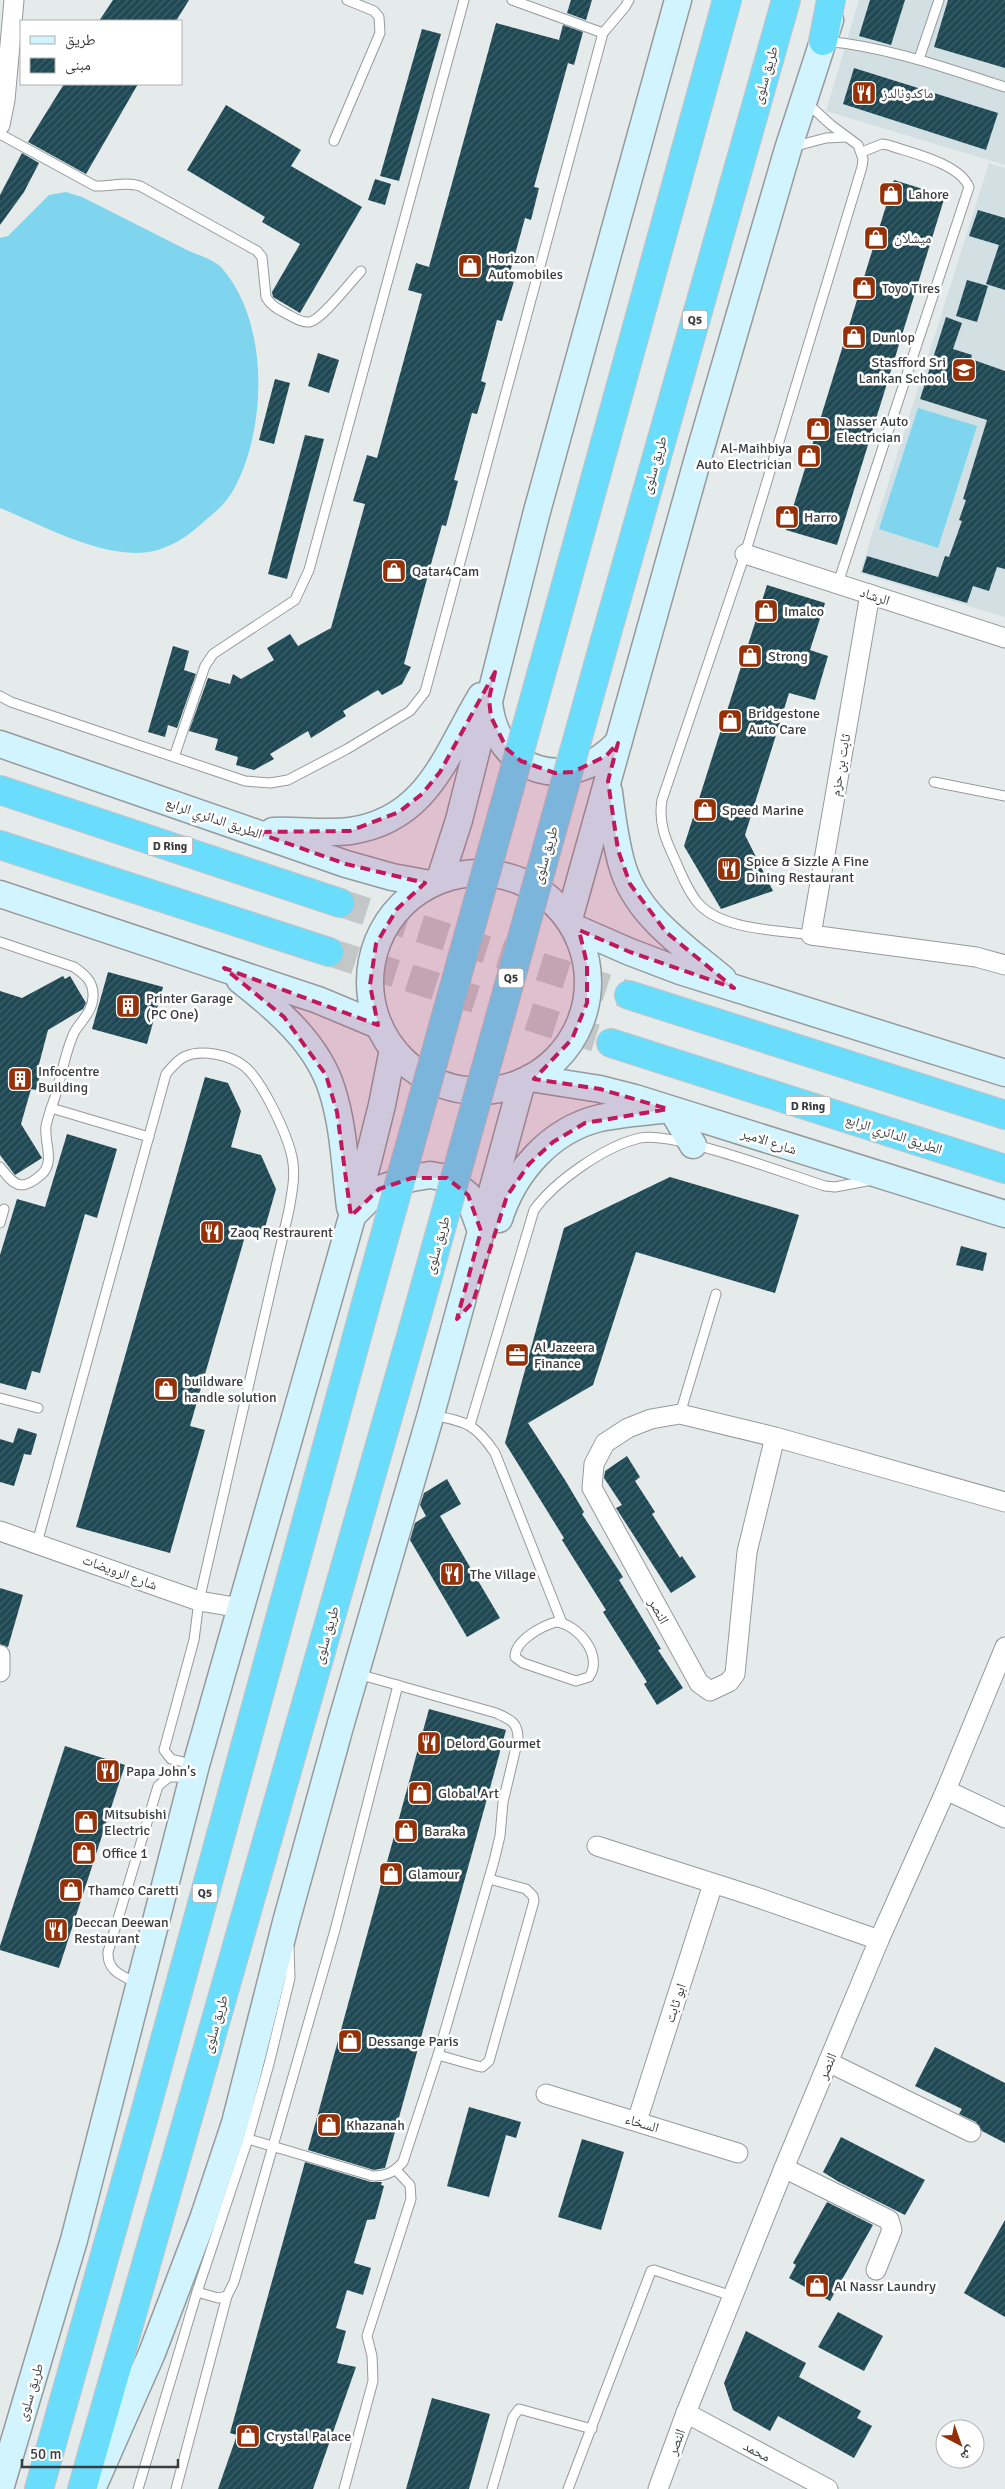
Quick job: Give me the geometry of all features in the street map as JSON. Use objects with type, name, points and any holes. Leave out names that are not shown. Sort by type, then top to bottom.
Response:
[{"type":"highway","name":"Q5","points":[[39,2489],[143,2120],[368,1296],[727,0]]},
{"type":"highway","name":"طريق سلوى","points":[[82,2489],[417,1316],[786,0]]},
{"type":"highway","points":[[823,41],[831,0]]},
{"type":"highway","name":"D Ring","points":[[0,790],[340,903]]},
{"type":"highway","points":[[0,844],[329,952]]},
{"type":"highway","points":[[629,994],[1005,1115]]},
{"type":"highway","name":"الطريق الدائري الرابع","points":[[611,1043],[1005,1170]]},
{"type":"main road","points":[[435,882],[459,820],[536,515],[678,0]]},
{"type":"main road","points":[[572,924],[618,743],[788,149],[837,0]]},
{"type":"main road","points":[[255,832],[350,831],[366,827],[399,812],[422,794],[440,772],[469,715],[495,672]]},
{"type":"main road","points":[[489,699],[491,718],[497,734],[507,749],[521,761],[537,769],[555,773],[573,772],[590,766],[606,756],[618,743]]},
{"type":"main road","name":"الطريق الدائري الرابع","points":[[0,744],[346,864],[392,877],[435,882]]},
{"type":"main road","points":[[608,781],[622,865],[636,895],[666,932],[734,988]]},
{"type":"main road","points":[[467,873],[502,874],[528,884],[550,899],[572,924],[583,946],[587,964],[589,984],[587,1003],[572,1039],[546,1068],[526,1080],[494,1090],[465,1090],[437,1083],[412,1069],[393,1049],[378,1025],[372,1005],[370,985],[371,964],[376,944],[385,926],[397,909],[412,895],[435,882],[467,873]]},
{"type":"main road","points":[[0,894],[318,1000],[378,1025]]},
{"type":"main road","points":[[572,924],[630,952],[734,988],[1005,1073]]},
{"type":"main road","points":[[224,968],[284,1017],[309,1048],[326,1074],[337,1112],[351,1216]]},
{"type":"main road","name":"طريق سلوى","points":[[0,2489],[74,2240],[195,1771],[382,1106],[393,1049]]},
{"type":"main road","points":[[92,2489],[146,2368],[225,2154],[286,1922],[355,1674],[431,1414],[481,1230],[526,1080]]},
{"type":"main road","name":"شارع الامير","points":[[526,1080],[600,1089],[670,1109],[1005,1214]]},
{"type":"main road","points":[[457,1319],[472,1302],[507,1196],[522,1171],[553,1142],[585,1123],[600,1118],[670,1109],[693,1145]]},
{"type":"main road","points":[[351,1216],[379,1189],[412,1178],[430,1175],[447,1178],[468,1195],[481,1230]]},
{"type":"street","points":[[0,125],[5,100],[14,0]]},
{"type":"street","name":"الرشاد","points":[[746,554],[1005,638]]},
{"type":"street","name":"ثابت بن حزم","points":[[811,936],[870,594]]},
{"type":"street","points":[[811,936],[976,958],[1005,964]]},
{"type":"street","name":"النصر","points":[[775,1438],[747,1552],[735,1674],[729,1682],[710,1691],[699,1683],[592,1488],[594,1464],[605,1443],[628,1428],[651,1420],[680,1414],[775,1438],[1005,1502]]},
{"type":"street","name":"شارع الرويضات","points":[[0,1531],[37,1542],[199,1601],[241,1608]]},
{"type":"street","name":"النصر","points":[[658,2489],[732,2296],[784,2168],[879,1940],[946,1790],[1005,1647]]},
{"type":"street","points":[[0,1655],[0,1672]]},
{"type":"street","points":[[946,1790],[1005,1818]]},
{"type":"street","points":[[597,1846],[713,1884],[750,1894],[879,1940]]},
{"type":"street","name":"ابو ثابت","points":[[637,2121],[713,1884]]},
{"type":"street","points":[[828,2062],[971,2132]]},
{"type":"street","name":"السخاء","points":[[546,2094],[738,2153]]},
{"type":"street","points":[[784,2168],[889,2220],[892,2230],[876,2270]]},
{"type":"street","name":"محمد","points":[[686,2414],[828,2489]]},
{"type":"lane","points":[[334,141],[380,34],[381,25],[374,11],[347,0]]},
{"type":"lane","points":[[174,757],[205,666],[212,654],[295,600],[309,570],[464,0]]},
{"type":"lane","points":[[512,0],[603,33]]},
{"type":"lane","points":[[0,696],[11,702],[245,782],[270,783],[288,780],[347,749],[410,711],[425,692],[603,33],[629,0]]},
{"type":"lane","points":[[919,59],[939,0]]},
{"type":"lane","points":[[823,41],[854,44],[919,59],[1005,87]]},
{"type":"lane","points":[[804,100],[846,137],[852,140],[862,152],[862,167],[746,554],[662,800],[659,816],[669,849],[686,884],[699,904],[712,915],[729,922],[811,936]]},
{"type":"lane","points":[[0,134],[95,186],[105,187],[126,183],[140,186],[257,251],[262,257],[266,297],[270,303],[304,322],[310,322],[321,314],[361,270]]},
{"type":"lane","points":[[788,149],[826,138],[846,137]]},
{"type":"lane","points":[[838,584],[968,187],[965,178],[954,168],[888,145],[882,144],[862,152]]},
{"type":"lane","points":[[934,782],[1005,796]]},
{"type":"lane","points":[[0,942],[74,967],[84,973],[94,993],[92,1004],[74,1034],[51,1108],[46,1134],[49,1159],[42,1174],[25,1186],[20,1186],[12,1182],[0,1167]]},
{"type":"lane","points":[[37,1542],[166,1074],[185,1056],[202,1053],[236,1061],[246,1067],[266,1096],[285,1135],[292,1157],[294,1179],[289,1210],[199,1601],[194,1640],[164,1750],[171,1759],[195,1771]]},
{"type":"lane","points":[[51,1108],[149,1137]]},
{"type":"lane","points":[[470,1425],[528,1224],[534,1210],[544,1195],[581,1166],[640,1138],[661,1138],[693,1145],[825,1186],[835,1187],[885,1177]]},
{"type":"lane","points":[[0,1223],[4,1209]]},
{"type":"lane","points":[[680,1414],[716,1294]]},
{"type":"lane","points":[[0,1398],[38,1408]]},
{"type":"lane","points":[[431,1414],[470,1425],[484,1437],[495,1453],[562,1622],[571,1627],[589,1647],[593,1672],[589,1678],[583,1681],[576,1681],[523,1663],[515,1656],[518,1647],[529,1636],[546,1625],[562,1622]]},
{"type":"lane","points":[[248,2139],[373,2176],[385,2176],[396,2170],[403,2162],[438,2055],[500,1836],[500,1817],[518,1729],[514,1721],[496,1713],[355,1674]]},
{"type":"lane","points":[[176,2489],[226,2296],[234,2282],[335,1930],[398,1685]]},
{"type":"lane","points":[[140,1985],[116,1973],[109,1963],[108,1952],[158,1786],[170,1776],[195,1771]]},
{"type":"lane","points":[[438,2055],[482,2067],[488,2061],[534,1901],[533,1896],[526,1889],[489,1879]]},
{"type":"lane","points":[[138,2489],[197,2292],[248,2139],[284,2007],[290,1978],[291,1960],[286,1922]]},
{"type":"lane","points":[[344,2489],[373,2381],[372,2356],[367,2336],[411,2199],[410,2185],[396,2170]]},
{"type":"lane","points":[[568,2489],[651,2271],[654,2270],[732,2296]]},
{"type":"lane","points":[[197,2292],[218,2298],[226,2296]]},
{"type":"lane","points":[[492,2489],[513,2417],[519,2409],[592,2429]]},
{"type":"highlighted area","points":[[495,672],[489,699],[491,717],[507,749],[521,761],[555,773],[573,772],[606,756],[618,743],[608,781],[618,850],[630,884],[666,932],[734,988],[630,952],[579,930],[587,964],[587,1003],[572,1039],[534,1079],[600,1089],[668,1109],[585,1123],[553,1142],[529,1164],[507,1196],[473,1302],[457,1319],[481,1231],[468,1195],[447,1178],[412,1178],[379,1189],[351,1216],[337,1112],[326,1075],[284,1017],[224,968],[378,1025],[370,985],[376,944],[397,909],[425,883],[346,864],[255,832],[350,831],[399,812],[422,794],[440,772]]},
{"type":"shaded area","points":[[859,0],[1005,0],[1005,165],[826,111]]},
{"type":"shaded area","name":"Stasfford Sri Lankan School","points":[[989,163],[1005,168],[1005,617],[860,573]]},
{"type":"shaded area","points":[[66,192],[82,197],[218,264],[237,290],[248,316],[255,345],[258,376],[253,436],[245,464],[234,489],[219,508],[186,536],[171,545],[154,551],[136,553],[118,551],[83,543],[0,508],[0,238],[8,236],[49,195]]},
{"type":"shaded area","points":[[918,408],[977,426],[938,548],[879,529]]},
{"type":"building","points":[[113,0],[189,0],[177,20],[100,20]]},
{"type":"building","points":[[571,0],[592,0],[586,20],[567,13]]},
{"type":"building","points":[[870,0],[905,0],[891,45],[859,36]]},
{"type":"building","points":[[948,0],[1005,0],[1005,68],[934,47]]},
{"type":"building","points":[[496,23],[559,40],[563,25],[583,32],[574,65],[568,63],[534,187],[539,188],[531,220],[525,218],[508,280],[514,281],[502,321],[497,320],[481,381],[486,383],[477,414],[472,413],[454,480],[458,481],[446,526],[442,525],[404,664],[411,667],[402,684],[382,695],[378,690],[343,711],[346,716],[311,738],[308,731],[270,754],[274,759],[254,770],[236,765],[238,757],[215,750],[218,739],[189,731],[208,678],[230,684],[233,674],[241,679],[274,660],[267,648],[290,634],[298,646],[331,628],[365,504],[353,501],[367,455],[377,458],[422,294],[408,290],[416,263],[429,267]]},
{"type":"building","points":[[422,29],[441,34],[399,181],[380,176]]},
{"type":"building","points":[[854,68],[998,113],[986,150],[843,104]]},
{"type":"building","points":[[63,85],[137,85],[86,174],[28,142]]},
{"type":"building","points":[[226,105],[301,150],[291,166],[362,207],[300,313],[273,297],[272,292],[300,244],[262,222],[265,217],[187,170]]},
{"type":"building","points":[[22,153],[39,163],[24,192],[0,225],[0,195]]},
{"type":"building","points":[[375,179],[391,184],[385,205],[368,200]]},
{"type":"building","points":[[894,180],[945,196],[837,545],[786,530]]},
{"type":"building","points":[[978,210],[1005,218],[1005,290],[986,284],[999,245],[969,236]]},
{"type":"building","points":[[967,280],[988,286],[977,322],[956,316]]},
{"type":"building","points":[[946,317],[962,323],[953,349],[972,355],[971,359],[1005,371],[1005,569],[997,567],[989,591],[973,586],[967,603],[862,572],[867,556],[938,577],[945,556],[949,557],[962,521],[959,520],[966,500],[963,499],[987,420],[920,399]]},
{"type":"building","points":[[318,353],[339,360],[329,393],[308,386]]},
{"type":"building","points":[[275,379],[290,383],[274,444],[259,440]]},
{"type":"building","points":[[305,435],[324,439],[287,579],[268,574]]},
{"type":"building","points":[[767,585],[825,603],[810,650],[828,656],[815,700],[789,693],[745,835],[773,891],[721,909],[684,846]]},
{"type":"building","points":[[173,646],[189,651],[184,670],[196,674],[177,728],[168,725],[165,737],[148,732]]},
{"type":"building","name":"Printer Garage (PC One)","points":[[108,972],[163,987],[147,1044],[92,1029]]},
{"type":"building","name":"Infocentre Building","points":[[63,976],[65,979],[70,976],[86,1003],[83,1009],[48,1030],[38,1068],[42,1069],[36,1090],[31,1089],[21,1124],[42,1158],[15,1175],[0,1155],[0,991],[22,998]]},
{"type":"building","points":[[205,1077],[228,1083],[241,1111],[231,1147],[261,1155],[276,1189],[264,1231],[248,1226],[190,1426],[205,1430],[170,1553],[76,1527]]},
{"type":"building","points":[[67,1134],[117,1149],[97,1218],[85,1214],[40,1373],[32,1371],[26,1390],[0,1383],[0,1255],[17,1199],[45,1207]]},
{"type":"building","points":[[670,1177],[799,1215],[775,1293],[636,1252],[593,1385],[528,1423],[584,1512],[582,1514],[623,1577],[619,1580],[661,1649],[658,1650],[683,1688],[657,1705],[644,1684],[647,1682],[603,1612],[606,1610],[505,1443],[564,1228]]},
{"type":"building","points":[[961,1246],[987,1253],[983,1271],[956,1265]]},
{"type":"building","points":[[18,1428],[37,1434],[31,1455],[24,1454],[14,1486],[0,1482],[0,1439],[13,1443]]},
{"type":"building","points":[[627,1456],[640,1477],[635,1481],[655,1512],[652,1514],[680,1558],[682,1556],[696,1577],[671,1593],[616,1508],[622,1505],[604,1478],[605,1471]]},
{"type":"building","name":"The Village","points":[[447,1479],[461,1504],[440,1516],[500,1618],[467,1637],[410,1540],[415,1523],[426,1516],[420,1505],[424,1493]]},
{"type":"building","points":[[0,1588],[23,1595],[8,1647],[0,1644]]},
{"type":"building","points":[[429,1709],[506,1730],[385,2168],[374,2170],[308,2150]]},
{"type":"building","points":[[65,1746],[125,1765],[59,1968],[0,1950],[0,1946]]},
{"type":"building","points":[[935,2047],[1005,2083],[1005,2143],[982,2131],[976,2122],[959,2114],[962,2109],[915,2086]]},
{"type":"building","points":[[469,2107],[521,2122],[516,2138],[506,2135],[489,2197],[447,2186]]},
{"type":"building","points":[[841,2137],[925,2180],[905,2215],[823,2172]]},
{"type":"building","points":[[582,2139],[624,2152],[601,2230],[558,2217]]},
{"type":"building","points":[[305,2162],[371,2182],[382,2182],[381,2185],[384,2186],[375,2219],[367,2220],[354,2263],[371,2268],[363,2295],[347,2290],[336,2328],[346,2331],[337,2363],[356,2367],[313,2489],[218,2489],[237,2435],[230,2433]]},
{"type":"building","points":[[827,2202],[873,2225],[830,2301],[789,2278],[796,2265],[793,2263]]},
{"type":"building","points":[[1005,2220],[1005,2317],[964,2293]]},
{"type":"building","points":[[838,2312],[883,2336],[864,2371],[818,2347]]},
{"type":"building","points":[[746,2331],[806,2363],[799,2377],[861,2411],[857,2418],[872,2426],[854,2458],[778,2416],[770,2431],[733,2410],[724,2383]]},
{"type":"building","points":[[432,2398],[490,2414],[469,2489],[406,2489]]},
{"type":"tunnel","points":[[340,903],[629,995]]},
{"type":"tunnel","points":[[329,952],[611,1043]]},
{"type":"place","name":"ماكدونالدز","points":[[864,93]]},
{"type":"place","name":"Lahore","points":[[891,194]]},
{"type":"place","name":"ميشلان","points":[[876,238]]},
{"type":"place","name":"Horizon Automobiles","points":[[470,266]]},
{"type":"place","name":"Toyo Tires","points":[[864,288]]},
{"type":"place","name":"Dunlop","points":[[854,337]]},
{"type":"place","name":"Stasfford Sri Lankan School","points":[[964,370]]},
{"type":"place","name":"Nasser Auto Electrician","points":[[818,429]]},
{"type":"place","name":"Al-Maihbiya Auto Electrician","points":[[809,456]]},
{"type":"place","name":"Harro","points":[[787,517]]},
{"type":"place","name":"Qatar4Cam","points":[[394,571]]},
{"type":"place","name":"Imalco","points":[[766,611]]},
{"type":"place","name":"Strong","points":[[750,656]]},
{"type":"place","name":"Bridgestone Auto Care","points":[[730,721]]},
{"type":"place","name":"Speed Marine","points":[[705,810]]},
{"type":"place","name":"Spice & Sizzle A Fine Dining Restaurant","points":[[729,869]]},
{"type":"place","name":"Printer Garage (PC One)","points":[[128,1006]]},
{"type":"place","name":"Infocentre Building","points":[[20,1079]]},
{"type":"place","name":"Zaoq Restraurent","points":[[212,1232]]},
{"type":"place","name":"Al Jazeera Finance","points":[[517,1355]]},
{"type":"place","name":"buildware handle solution","points":[[166,1389]]},
{"type":"place","name":"The Village","points":[[452,1574]]},
{"type":"place","name":"Delord Gourmet","points":[[429,1743]]},
{"type":"place","name":"Papa John's","points":[[108,1771]]},
{"type":"place","name":"Global Art","points":[[420,1793]]},
{"type":"place","name":"Mitsubishi Electric","points":[[86,1822]]},
{"type":"place","name":"Baraka","points":[[406,1831]]},
{"type":"place","name":"Office 1","points":[[84,1853]]},
{"type":"place","name":"Glamour","points":[[391,1874]]},
{"type":"place","name":"Thamco Caretti","points":[[71,1890]]},
{"type":"place","name":"Deccan Deewan Restaurant","points":[[56,1930]]},
{"type":"place","name":"Dessange Paris","points":[[350,2041]]},
{"type":"place","name":"Khazanah","points":[[329,2125]]},
{"type":"place","name":"Al Nassr Laundry","points":[[817,2286]]},
{"type":"place","name":"Crystal Palace","points":[[248,2436]]}]
